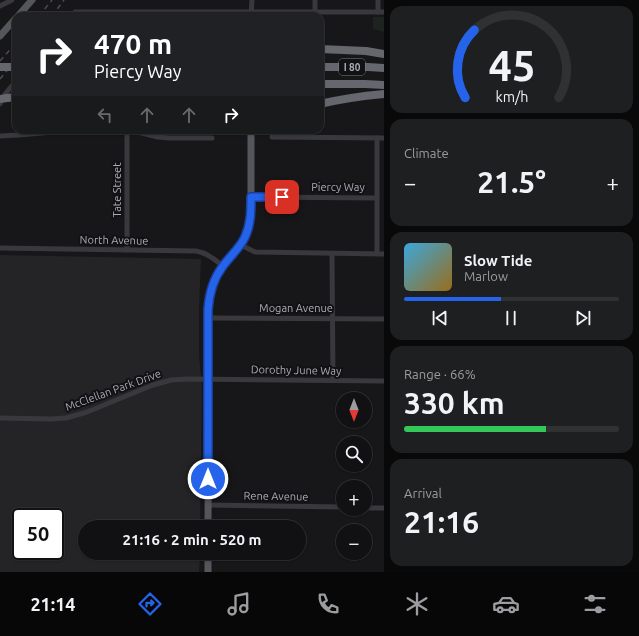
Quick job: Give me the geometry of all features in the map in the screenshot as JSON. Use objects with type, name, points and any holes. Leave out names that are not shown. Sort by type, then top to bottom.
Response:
[{"type":"highway","points":[[324,49],[366,50],[384,54]]},
{"type":"highway","points":[[0,67],[12,67]]},
{"type":"highway","name":"I 80","points":[[324,67],[384,68]]},
{"type":"highway","name":"I 80","points":[[324,84],[384,85]]},
{"type":"highway","points":[[324,103],[360,96],[384,94]]},
{"type":"main road","points":[[21,12],[32,0]]},
{"type":"main road","points":[[0,36],[12,23]]},
{"type":"main road","points":[[208,520],[209,301],[212,286],[215,280],[223,266],[241,245],[250,223],[251,134]]},
{"type":"main road","points":[[208,560],[208,572]]},
{"type":"street","points":[[0,6],[12,0]]},
{"type":"street","points":[[251,12],[252,0]]},
{"type":"street","points":[[315,0],[315,12],[384,12]]},
{"type":"street","points":[[378,0],[378,12]]},
{"type":"street","points":[[0,104],[5,94],[12,86]]},
{"type":"street","points":[[0,136],[30,134]]},
{"type":"street","name":"Tate Street","points":[[127,250],[128,134]]},
{"type":"street","points":[[145,134],[169,138],[212,138]]},
{"type":"street","points":[[272,137],[384,138]]},
{"type":"street","points":[[377,138],[377,254]]},
{"type":"street","name":"Piercy Way","points":[[251,197],[377,198]]},
{"type":"street","points":[[241,245],[255,252],[384,254]]},
{"type":"street","name":"North Avenue","points":[[0,248],[199,252],[209,255],[223,266]]},
{"type":"street","points":[[332,254],[333,380]]},
{"type":"street","name":"Mogan Avenue","points":[[208,318],[384,319]]},
{"type":"street","name":"McClellan Park Drive","points":[[0,418],[66,418],[87,412],[153,385],[171,380],[188,378],[208,379]]},
{"type":"street","name":"Dorothy June Way","points":[[208,379],[384,381]]},
{"type":"street","name":"Rene Avenue","points":[[208,505],[336,507]]},
{"type":"street","points":[[372,508],[384,508]]},
{"type":"shaded area","points":[[373,17],[384,17],[384,32],[373,29]]},
{"type":"shaded area","points":[[0,255],[201,259],[199,308],[199,356],[202,387],[200,520],[78,520],[78,560],[200,560],[199,572],[0,572]]},
{"type":"railway","points":[[42,12],[52,0]]},
{"type":"railway","points":[[55,12],[64,0]]},
{"type":"railway","points":[[0,61],[12,48]]},
{"type":"railway","points":[[0,79],[12,65]]},
{"type":"route","points":[[208,479],[208,310],[212,286],[223,266],[241,245],[245,237],[250,223],[251,197],[282,197]]}]
